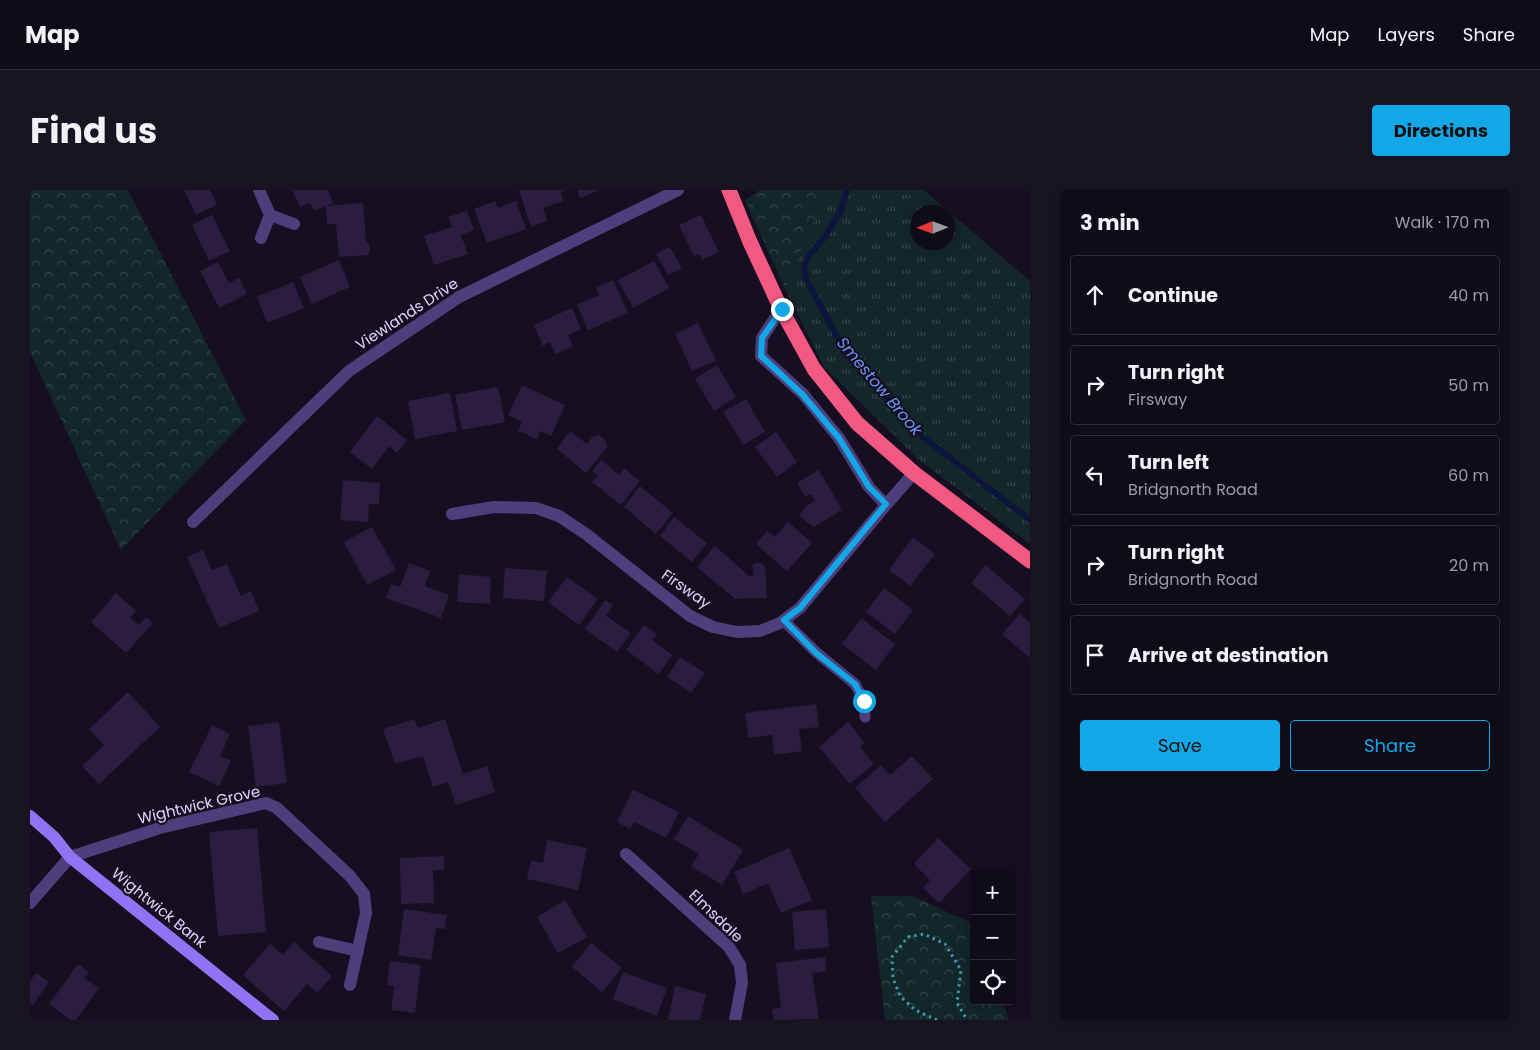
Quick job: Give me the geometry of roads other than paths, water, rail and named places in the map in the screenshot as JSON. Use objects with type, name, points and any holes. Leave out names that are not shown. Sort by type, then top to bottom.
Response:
[{"type":"highway","points":[[729,190],[750,242],[782,309],[814,369],[856,423],[914,473],[1030,561]]},
{"type":"street","points":[[259,190],[270,215],[294,224]]},
{"type":"street","name":"Viewlands Drive","points":[[193,522],[349,371],[459,297],[678,190]]},
{"type":"street","points":[[260,238],[270,215]]},
{"type":"street","points":[[782,309],[762,338],[761,356],[802,394],[833,430],[855,462],[869,487],[886,504]]},
{"type":"street","name":"Firsway","points":[[452,514],[494,507],[536,508],[559,516],[586,534],[690,616],[713,627],[737,632],[760,631],[784,620],[800,608],[914,473]]},
{"type":"street","name":"Wightwick Grove","points":[[70,857],[160,828],[266,803],[277,808],[350,876],[364,894],[366,912],[350,984]]},
{"type":"street","name":"Wightwick Bank","points":[[30,816],[54,837],[70,857],[273,1020]]},
{"type":"street","name":"Elmsdale","points":[[626,854],[729,947],[740,965],[742,983],[735,1020]]},
{"type":"street","points":[[30,903],[70,857]]},
{"type":"street","points":[[318,942],[358,951]]},
{"type":"lane","points":[[784,620],[816,653],[855,684],[864,701],[865,717]]},
{"type":"waterway","name":"Smestow Brook","points":[[847,190],[841,211],[825,237],[808,257],[804,268],[807,281],[841,344],[914,430],[1030,520]]}]
